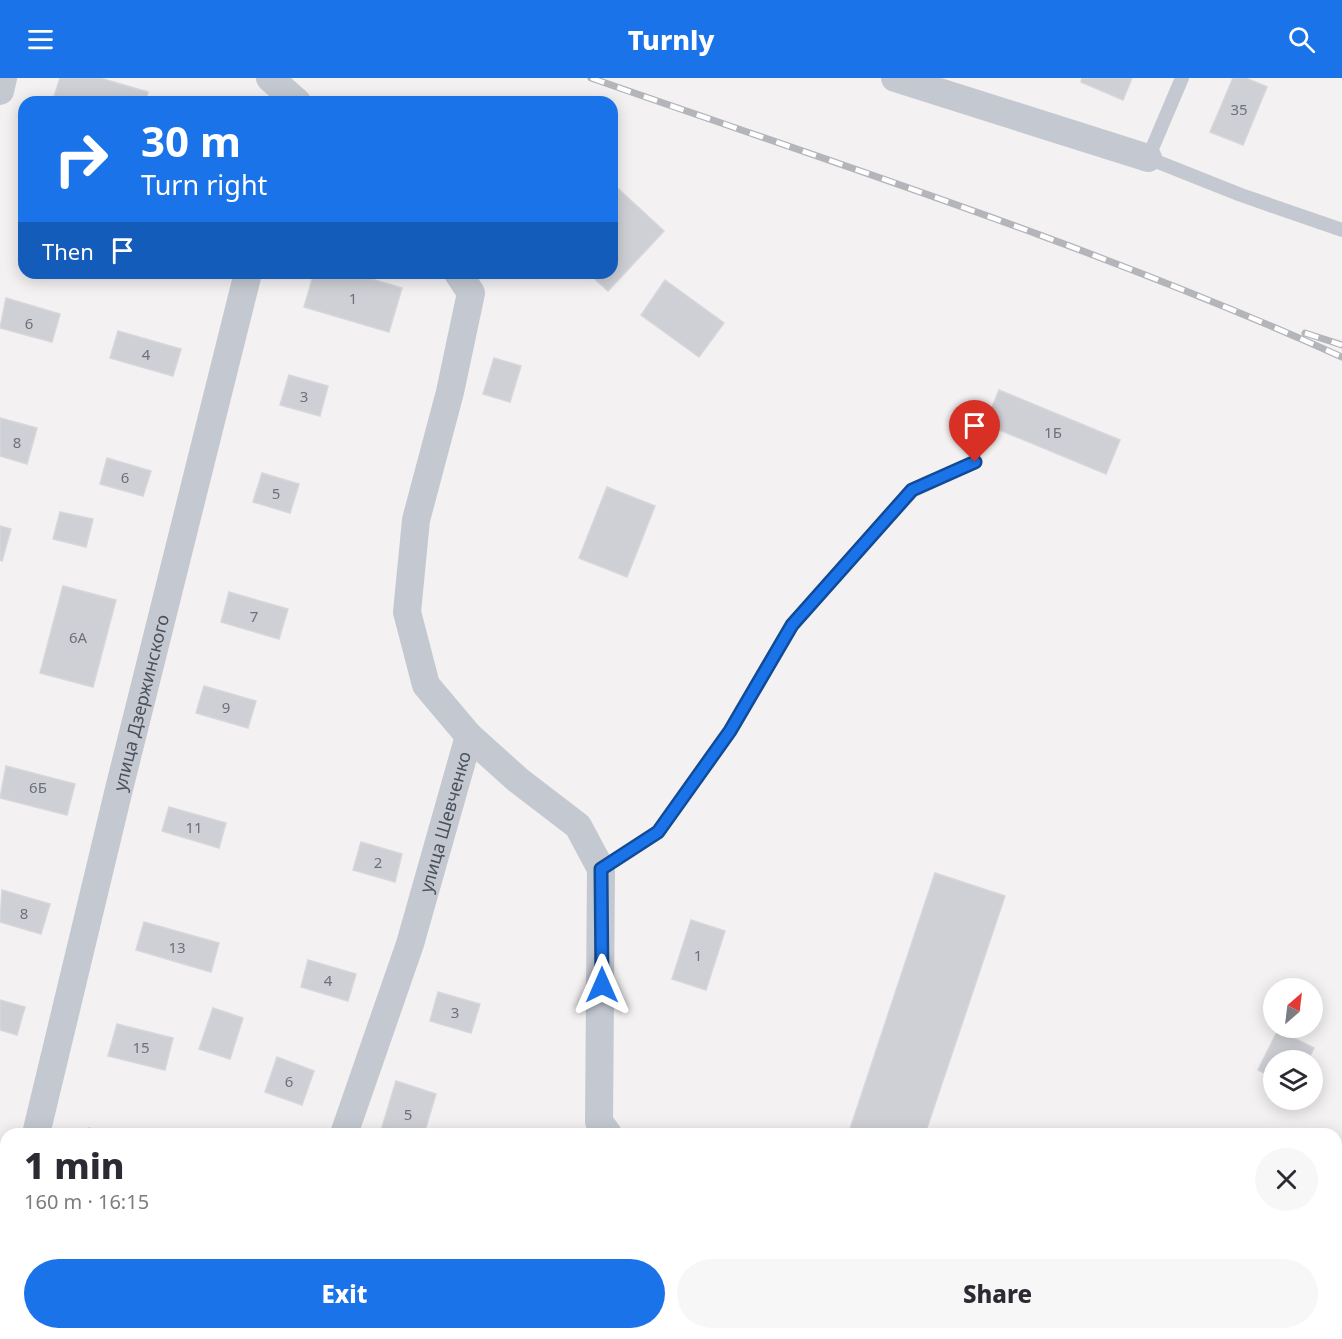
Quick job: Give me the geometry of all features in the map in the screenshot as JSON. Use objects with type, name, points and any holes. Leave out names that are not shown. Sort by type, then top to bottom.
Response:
[{"type":"street","points":[[0,91],[3,78]]},
{"type":"street","points":[[895,78],[1148,158]]},
{"type":"street","points":[[271,86],[287,96]]},
{"type":"street","name":"улица Дзержинского","points":[[37,1128],[119,789],[247,279]]},
{"type":"street","name":"улица Шевченко","points":[[346,1128],[410,944],[469,736],[426,685],[407,612],[416,520],[450,392],[471,293],[462,279]]},
{"type":"street","points":[[469,736],[518,780],[578,826],[601,869],[599,1122],[604,1128]]},
{"type":"lane","points":[[1182,78],[1148,158],[1241,195],[1342,230]]},
{"type":"lane","points":[[601,869],[658,832],[730,731],[792,625],[912,490],[975,462]]},
{"type":"building","points":[[60,78],[100,78],[148,92],[147,96],[54,96]]},
{"type":"building","points":[[1082,78],[1132,78],[1123,100],[1081,82]]},
{"type":"building","points":[[1233,78],[1246,78],[1267,87],[1243,145],[1210,132]]},
{"type":"building","points":[[618,189],[664,231],[608,291],[595,279],[618,279]]},
{"type":"building","points":[[312,279],[371,279],[402,288],[389,332],[304,307]]},
{"type":"building","points":[[665,280],[724,323],[699,357],[641,315]]},
{"type":"building","points":[[6,298],[60,314],[52,342],[0,328]]},
{"type":"building","points":[[118,331],[181,349],[173,376],[110,358]]},
{"type":"building","points":[[494,358],[521,366],[510,402],[483,394]]},
{"type":"building","points":[[289,375],[328,386],[320,416],[280,405]]},
{"type":"building","points":[[999,390],[1120,440],[1106,474],[985,424]]},
{"type":"building","points":[[0,418],[37,428],[27,464],[0,456]]},
{"type":"building","points":[[107,458],[151,471],[143,496],[100,484]]},
{"type":"building","points":[[262,473],[299,484],[290,513],[253,502]]},
{"type":"building","points":[[607,487],[655,506],[627,577],[579,558]]},
{"type":"building","points":[[60,512],[93,519],[86,547],[53,539]]},
{"type":"building","points":[[0,526],[11,529],[2,561],[0,560]]},
{"type":"building","points":[[63,586],[116,600],[93,687],[40,673]]},
{"type":"building","points":[[229,592],[288,609],[279,639],[221,622]]},
{"type":"building","points":[[204,686],[256,701],[248,728],[196,713]]},
{"type":"building","points":[[6,766],[75,784],[67,815],[0,798]]},
{"type":"building","points":[[169,807],[226,823],[219,848],[162,831]]},
{"type":"building","points":[[361,842],[402,854],[395,882],[353,870]]},
{"type":"building","points":[[935,873],[1005,896],[927,1128],[850,1128]]},
{"type":"building","points":[[2,890],[50,904],[41,934],[0,922]]},
{"type":"building","points":[[691,920],[725,931],[706,990],[672,979]]},
{"type":"building","points":[[144,922],[219,943],[211,972],[136,950]]},
{"type":"building","points":[[308,960],[356,974],[348,1001],[301,987]]},
{"type":"building","points":[[438,992],[480,1004],[471,1033],[430,1021]]},
{"type":"building","points":[[0,1000],[25,1007],[17,1035],[0,1030]]},
{"type":"building","points":[[213,1008],[243,1018],[230,1059],[199,1049]]},
{"type":"building","points":[[117,1024],[173,1038],[165,1070],[108,1056]]},
{"type":"building","points":[[1274,1038],[1294,1038],[1314,1048],[1313,1050],[1268,1050]]},
{"type":"building","points":[[277,1057],[314,1071],[302,1105],[265,1092]]},
{"type":"building","points":[[1263,1060],[1263,1072],[1258,1070]]},
{"type":"building","points":[[396,1081],[436,1094],[426,1128],[382,1128]]},
{"type":"railway","points":[[591,78],[1064,244],[1250,317],[1342,357]]},
{"type":"railway","points":[[1305,333],[1342,345]]},
{"type":"route","points":[[602,985],[601,869],[658,832],[730,731],[792,625],[912,490],[975,462]]}]
